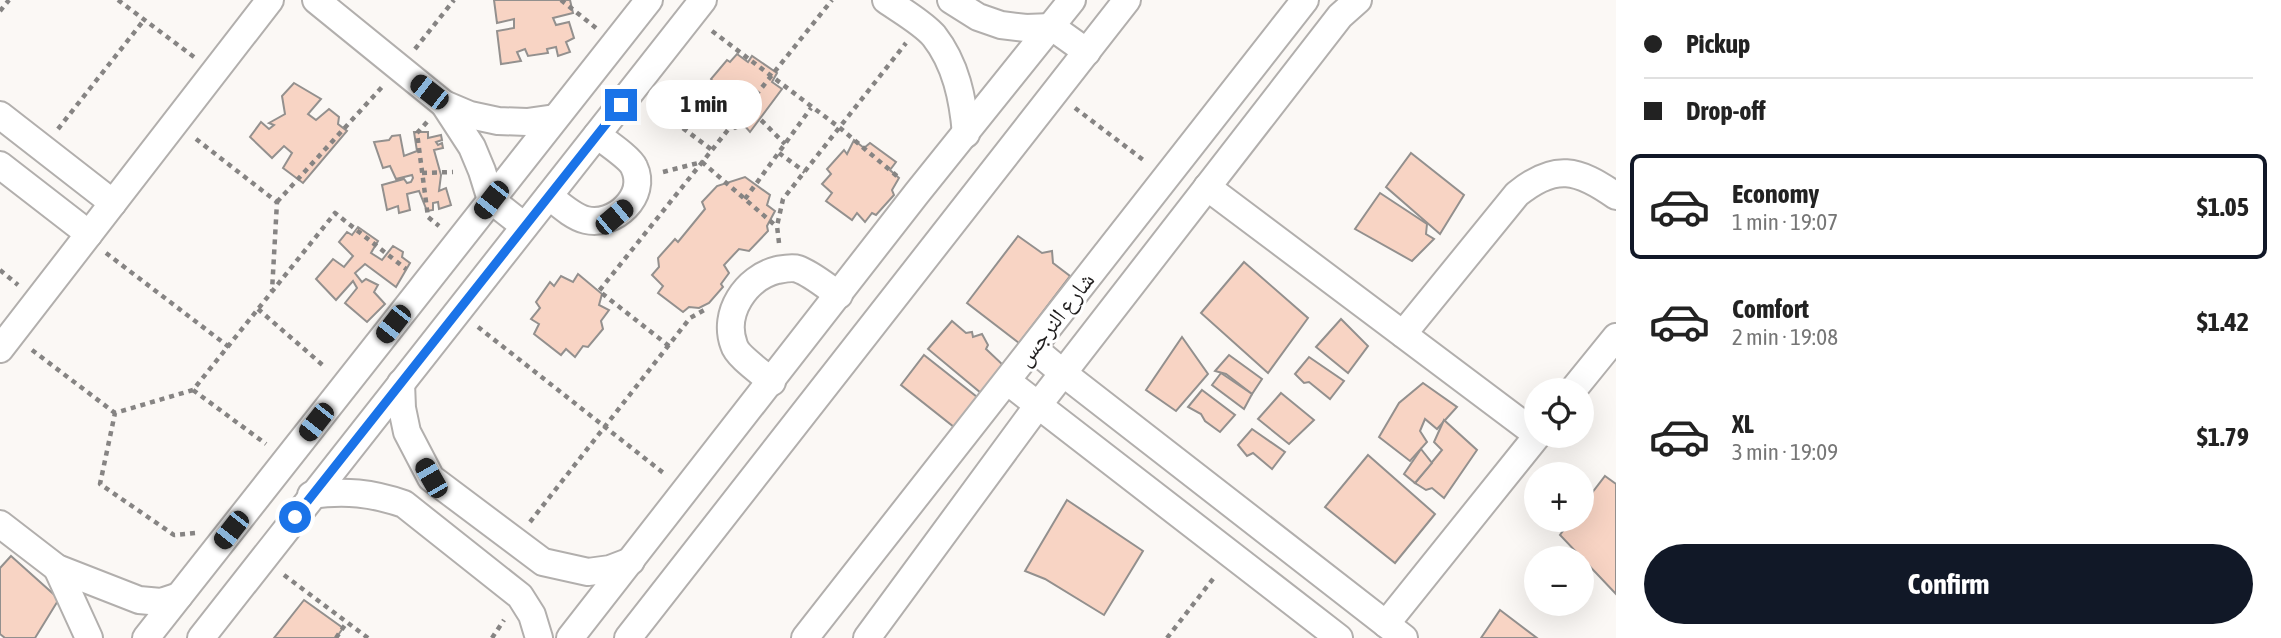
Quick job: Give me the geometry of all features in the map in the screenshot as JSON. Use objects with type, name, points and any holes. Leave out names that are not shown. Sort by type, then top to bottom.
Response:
[{"type":"street","points":[[6,342],[270,0]]},
{"type":"street","points":[[316,0],[444,104],[470,115],[498,121],[527,122],[555,118]]},
{"type":"street","points":[[146,638],[649,0]]},
{"type":"street","points":[[886,0],[933,35],[947,57],[961,94],[966,134]]},
{"type":"street","points":[[951,0],[978,17],[1002,25],[1052,27],[1087,52]]},
{"type":"street","points":[[570,638],[917,193],[1072,0]]},
{"type":"street","points":[[628,638],[1127,0]]},
{"type":"street","name":"شارع النرجس","points":[[804,638],[1305,0]]},
{"type":"street","name":"شارع النرجس","points":[[867,638],[1039,404],[1340,16],[1358,0]]},
{"type":"street","points":[[201,638],[697,8]]},
{"type":"street","points":[[444,104],[472,147],[491,200],[524,226]]},
{"type":"street","points":[[0,115],[113,203]]},
{"type":"street","points":[[549,197],[583,220],[599,222],[614,217],[626,207],[634,194],[637,178],[634,165],[597,135]]},
{"type":"street","points":[[0,164],[88,236]]},
{"type":"street","points":[[1403,334],[1517,194],[1533,181],[1552,174],[1573,173],[1593,180],[1616,196]]},
{"type":"street","points":[[1207,187],[1524,425]]},
{"type":"street","points":[[772,382],[734,348],[731,323],[733,311],[743,293],[758,278],[784,269],[797,269],[839,295]]},
{"type":"street","points":[[1583,378],[1616,337]]},
{"type":"street","points":[[1032,348],[1395,631],[1528,448]]},
{"type":"street","points":[[1007,381],[1231,554],[1309,627],[1339,638]]},
{"type":"street","points":[[401,383],[407,432],[431,478],[543,562],[588,572],[610,569],[631,561]]},
{"type":"street","points":[[312,495],[359,492],[404,504],[520,596],[532,615],[539,638]]},
{"type":"street","points":[[0,524],[57,568],[139,600],[162,602],[179,596]]},
{"type":"street","points":[[57,568],[89,638]]},
{"type":"path","points":[[0,11],[9,0]]},
{"type":"path","points":[[118,0],[214,73]]},
{"type":"path","points":[[272,292],[277,202],[400,69],[454,0]]},
{"type":"path","points":[[561,0],[615,43]]},
{"type":"path","points":[[669,345],[599,291],[832,0]]},
{"type":"path","points":[[697,8],[771,76],[840,128],[917,193]]},
{"type":"path","points":[[43,148],[144,20]]},
{"type":"path","points":[[797,269],[784,255],[779,242],[777,226],[783,199],[920,25]]},
{"type":"path","points":[[632,90],[712,150]]},
{"type":"path","points":[[1055,93],[1166,177]]},
{"type":"path","points":[[444,104],[417,134],[428,217],[458,242]]},
{"type":"path","points":[[747,106],[785,144]]},
{"type":"path","points":[[745,199],[811,108]]},
{"type":"path","points":[[176,122],[277,202]]},
{"type":"path","points":[[779,153],[805,172]]},
{"type":"path","points":[[637,178],[702,162]]},
{"type":"path","points":[[702,162],[777,226]]},
{"type":"path","points":[[6,342],[115,413],[193,390],[335,212],[425,284]]},
{"type":"path","points":[[88,236],[229,346]]},
{"type":"path","points":[[515,541],[690,318],[704,310],[719,308],[733,311]]},
{"type":"path","points":[[258,309],[346,384]]},
{"type":"path","points":[[457,311],[687,490]]},
{"type":"path","points":[[193,390],[287,459]]},
{"type":"path","points":[[115,413],[100,484],[174,535],[231,530]]},
{"type":"path","points":[[1167,638],[1231,554]]},
{"type":"path","points":[[263,559],[368,638]]},
{"type":"path","points":[[336,638],[347,622]]},
{"type":"building","points":[[494,0],[570,0],[573,13],[553,18],[556,25],[569,22],[574,38],[566,42],[570,52],[558,56],[556,47],[547,49],[548,53],[528,56],[525,49],[517,52],[521,61],[501,64],[497,31],[514,28],[514,19],[497,23]]},
{"type":"building","points":[[737,54],[748,62],[752,56],[777,73],[772,82],[782,89],[750,132],[744,125],[735,129],[709,111],[716,102],[705,95],[715,84],[711,79],[727,60],[730,62]]},
{"type":"building","points":[[294,83],[321,99],[308,114],[316,120],[329,109],[339,117],[338,124],[347,131],[303,183],[283,168],[292,153],[284,146],[272,158],[250,137],[261,122],[269,129],[274,125],[269,123],[285,114],[282,96]]},
{"type":"building","points":[[414,132],[428,132],[428,138],[441,135],[442,140],[436,142],[438,145],[442,143],[443,148],[434,150],[441,175],[439,191],[446,188],[451,205],[439,209],[438,202],[433,203],[433,210],[427,211],[419,191],[407,194],[410,210],[399,213],[398,206],[387,210],[382,185],[404,179],[407,183],[413,178],[412,175],[396,179],[390,166],[383,168],[374,142],[400,135],[404,156],[417,151]]},
{"type":"building","points":[[854,140],[864,148],[870,143],[896,162],[890,170],[899,178],[892,190],[894,195],[876,215],[872,213],[865,222],[857,213],[852,220],[826,201],[832,193],[822,184],[831,174],[827,169],[844,150],[847,154]]},
{"type":"building","points":[[1411,153],[1464,195],[1440,234],[1386,187]]},
{"type":"building","points":[[745,177],[770,195],[767,205],[775,211],[767,226],[768,231],[749,251],[739,249],[724,265],[729,273],[721,284],[723,287],[709,303],[699,308],[689,307],[683,312],[658,293],[663,286],[652,275],[659,267],[658,258],[675,239],[678,242],[705,209],[702,202],[717,186]]},
{"type":"building","points":[[1380,193],[1427,224],[1426,234],[1434,239],[1412,261],[1355,229]]},
{"type":"building","points":[[358,227],[378,241],[371,253],[382,260],[393,246],[403,252],[402,257],[410,263],[396,287],[365,264],[355,273],[362,282],[366,279],[378,285],[374,292],[385,304],[367,322],[345,303],[357,288],[353,281],[336,300],[316,279],[333,259],[344,267],[353,256],[339,242],[347,232],[352,235]]},
{"type":"building","points":[[1018,236],[1042,253],[1052,251],[1053,263],[1070,276],[1019,343],[967,303]]},
{"type":"building","points":[[1244,262],[1308,318],[1268,373],[1201,313]]},
{"type":"building","points":[[578,274],[602,294],[599,305],[609,310],[601,321],[603,329],[588,347],[583,346],[575,357],[566,349],[561,355],[534,334],[539,324],[531,319],[540,308],[536,302],[550,282],[554,286],[561,276],[573,282]]},
{"type":"building","points":[[1341,319],[1368,346],[1348,373],[1316,347]]},
{"type":"building","points":[[952,321],[966,333],[972,332],[973,337],[982,334],[988,345],[986,349],[1003,365],[981,393],[928,349]]},
{"type":"building","points":[[1182,337],[1208,374],[1176,411],[1146,390]]},
{"type":"building","points":[[924,355],[977,397],[954,427],[901,385]]},
{"type":"building","points":[[1229,355],[1262,379],[1252,394],[1226,374],[1215,371]]},
{"type":"building","points":[[1309,357],[1344,381],[1330,399],[1295,374]]},
{"type":"building","points":[[1221,373],[1252,394],[1244,409],[1212,385]]},
{"type":"building","points":[[1423,383],[1457,407],[1437,429],[1425,419],[1420,431],[1427,442],[1410,461],[1379,437],[1399,403]]},
{"type":"building","points":[[1202,390],[1235,415],[1220,432],[1205,421],[1201,414],[1188,407]]},
{"type":"building","points":[[1281,393],[1314,420],[1289,444],[1258,419]]},
{"type":"building","points":[[1444,420],[1477,450],[1444,498],[1432,488],[1426,490],[1415,483],[1442,450],[1434,442]]},
{"type":"building","points":[[1252,429],[1285,452],[1272,469],[1253,453],[1247,456],[1238,445]]},
{"type":"building","points":[[1421,449],[1432,463],[1415,483],[1404,474]]},
{"type":"building","points":[[1368,455],[1435,514],[1395,563],[1325,507]]},
{"type":"building","points":[[1605,476],[1616,484],[1616,594],[1594,571],[1594,546],[1570,546],[1560,535],[1562,532],[1594,532],[1594,490]]},
{"type":"building","points":[[1067,500],[1143,551],[1104,615],[1045,579],[1025,571]]},
{"type":"building","points":[[11,556],[59,599],[35,638],[5,638],[0,634],[0,568]]},
{"type":"building","points":[[304,600],[343,628],[336,638],[274,638]]},
{"type":"building","points":[[1500,610],[1537,638],[1481,638]]},
{"type":"route","points":[[295,517],[621,105]]}]
